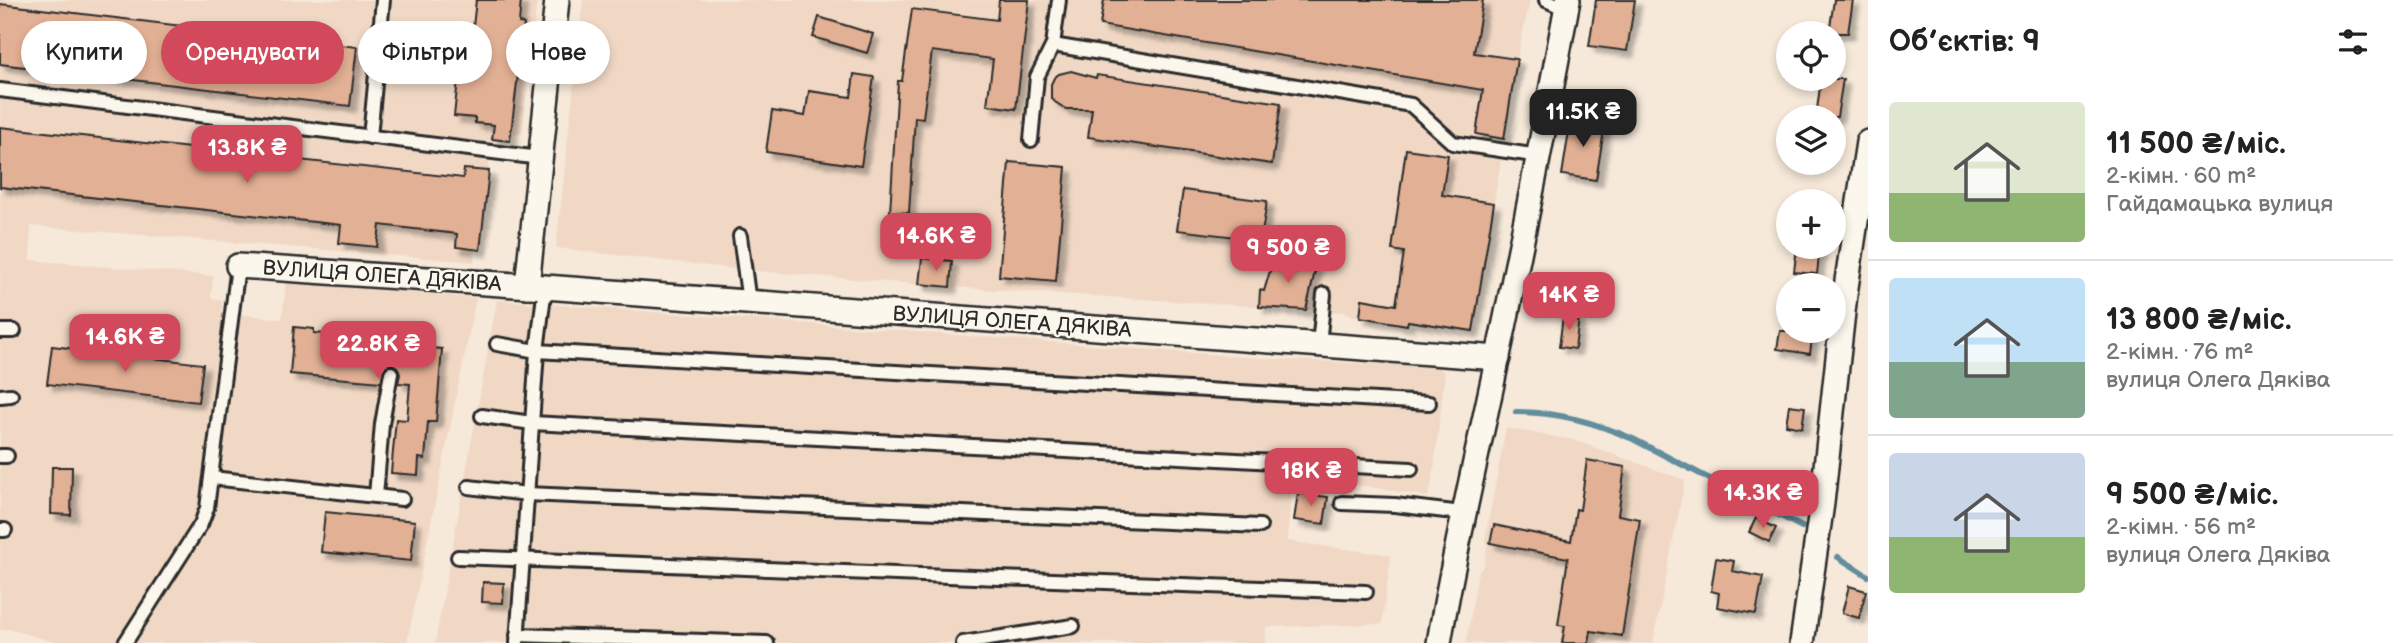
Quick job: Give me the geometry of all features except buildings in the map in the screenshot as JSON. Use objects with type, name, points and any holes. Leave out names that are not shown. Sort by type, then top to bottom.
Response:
[{"type":"street","name":"ВУЛИЦЯ ОЛЕГА ДЯКІВА","points":[[536,286],[540,158],[557,0]]},
{"type":"street","points":[[1439,643],[1462,513],[1498,358],[1539,156],[1560,3]]},
{"type":"street","points":[[1802,643],[1823,498],[1845,293],[1868,142]]},
{"type":"street","name":"ВУЛИЦЯ ОЛЕГА ДЯКІВА","points":[[238,266],[1498,358]]},
{"type":"street","points":[[1426,643],[1447,592]]},
{"type":"lane","points":[[370,136],[383,0]]},
{"type":"lane","points":[[1031,140],[1037,77],[1053,45],[1059,0]]},
{"type":"lane","points":[[1053,45],[1411,105],[1453,143],[1539,156]]},
{"type":"lane","points":[[0,90],[540,158]]},
{"type":"lane","points":[[740,236],[749,302]]},
{"type":"lane","points":[[125,643],[201,524],[207,508],[238,266]]},
{"type":"lane","points":[[536,286],[537,351],[517,639],[767,643]]},
{"type":"lane","points":[[1318,345],[1324,294]]},
{"type":"lane","points":[[0,331],[14,331]]},
{"type":"lane","points":[[497,344],[537,351],[1429,403]]},
{"type":"lane","points":[[376,496],[382,424],[391,373]]},
{"type":"lane","points":[[482,416],[532,423],[1410,469]]},
{"type":"lane","points":[[212,478],[402,499]]},
{"type":"lane","points":[[469,487],[527,494],[1260,526]]},
{"type":"lane","points":[[1342,503],[1395,505],[1462,513]]},
{"type":"lane","points":[[458,557],[1366,592]]},
{"type":"lane","points":[[962,643],[1073,626]]},
{"type":"shaded area","points":[[0,0],[537,0],[535,21],[506,21],[506,84],[528,84],[522,134],[511,134],[511,141],[492,140],[480,250],[475,250],[474,262],[31,226],[30,260],[213,276],[211,298],[222,300],[222,312],[282,319],[286,282],[476,298],[407,643],[58,643],[8,629],[0,630]]},
{"type":"shaded area","points":[[583,0],[1530,0],[1504,139],[1494,138],[1491,159],[1501,160],[1473,331],[1409,321],[1407,325],[1353,316],[1346,312],[950,287],[744,270],[556,248],[574,84],[610,84],[610,21],[581,21]]},
{"type":"shaded area","points":[[497,300],[1274,359],[1438,367],[1445,372],[1433,478],[1428,497],[1342,482],[1293,480],[1287,541],[1391,555],[1382,624],[1266,627],[1266,643],[435,643]]},
{"type":"shaded area","points":[[1506,428],[1573,440],[1685,480],[1653,643],[1466,643],[1478,572],[1484,565],[1487,545],[1485,539]]},
{"type":"waterway","points":[[1516,412],[1561,416],[1590,423],[1633,439],[1802,527]]},
{"type":"waterway","points":[[1838,557],[1868,576]]}]
